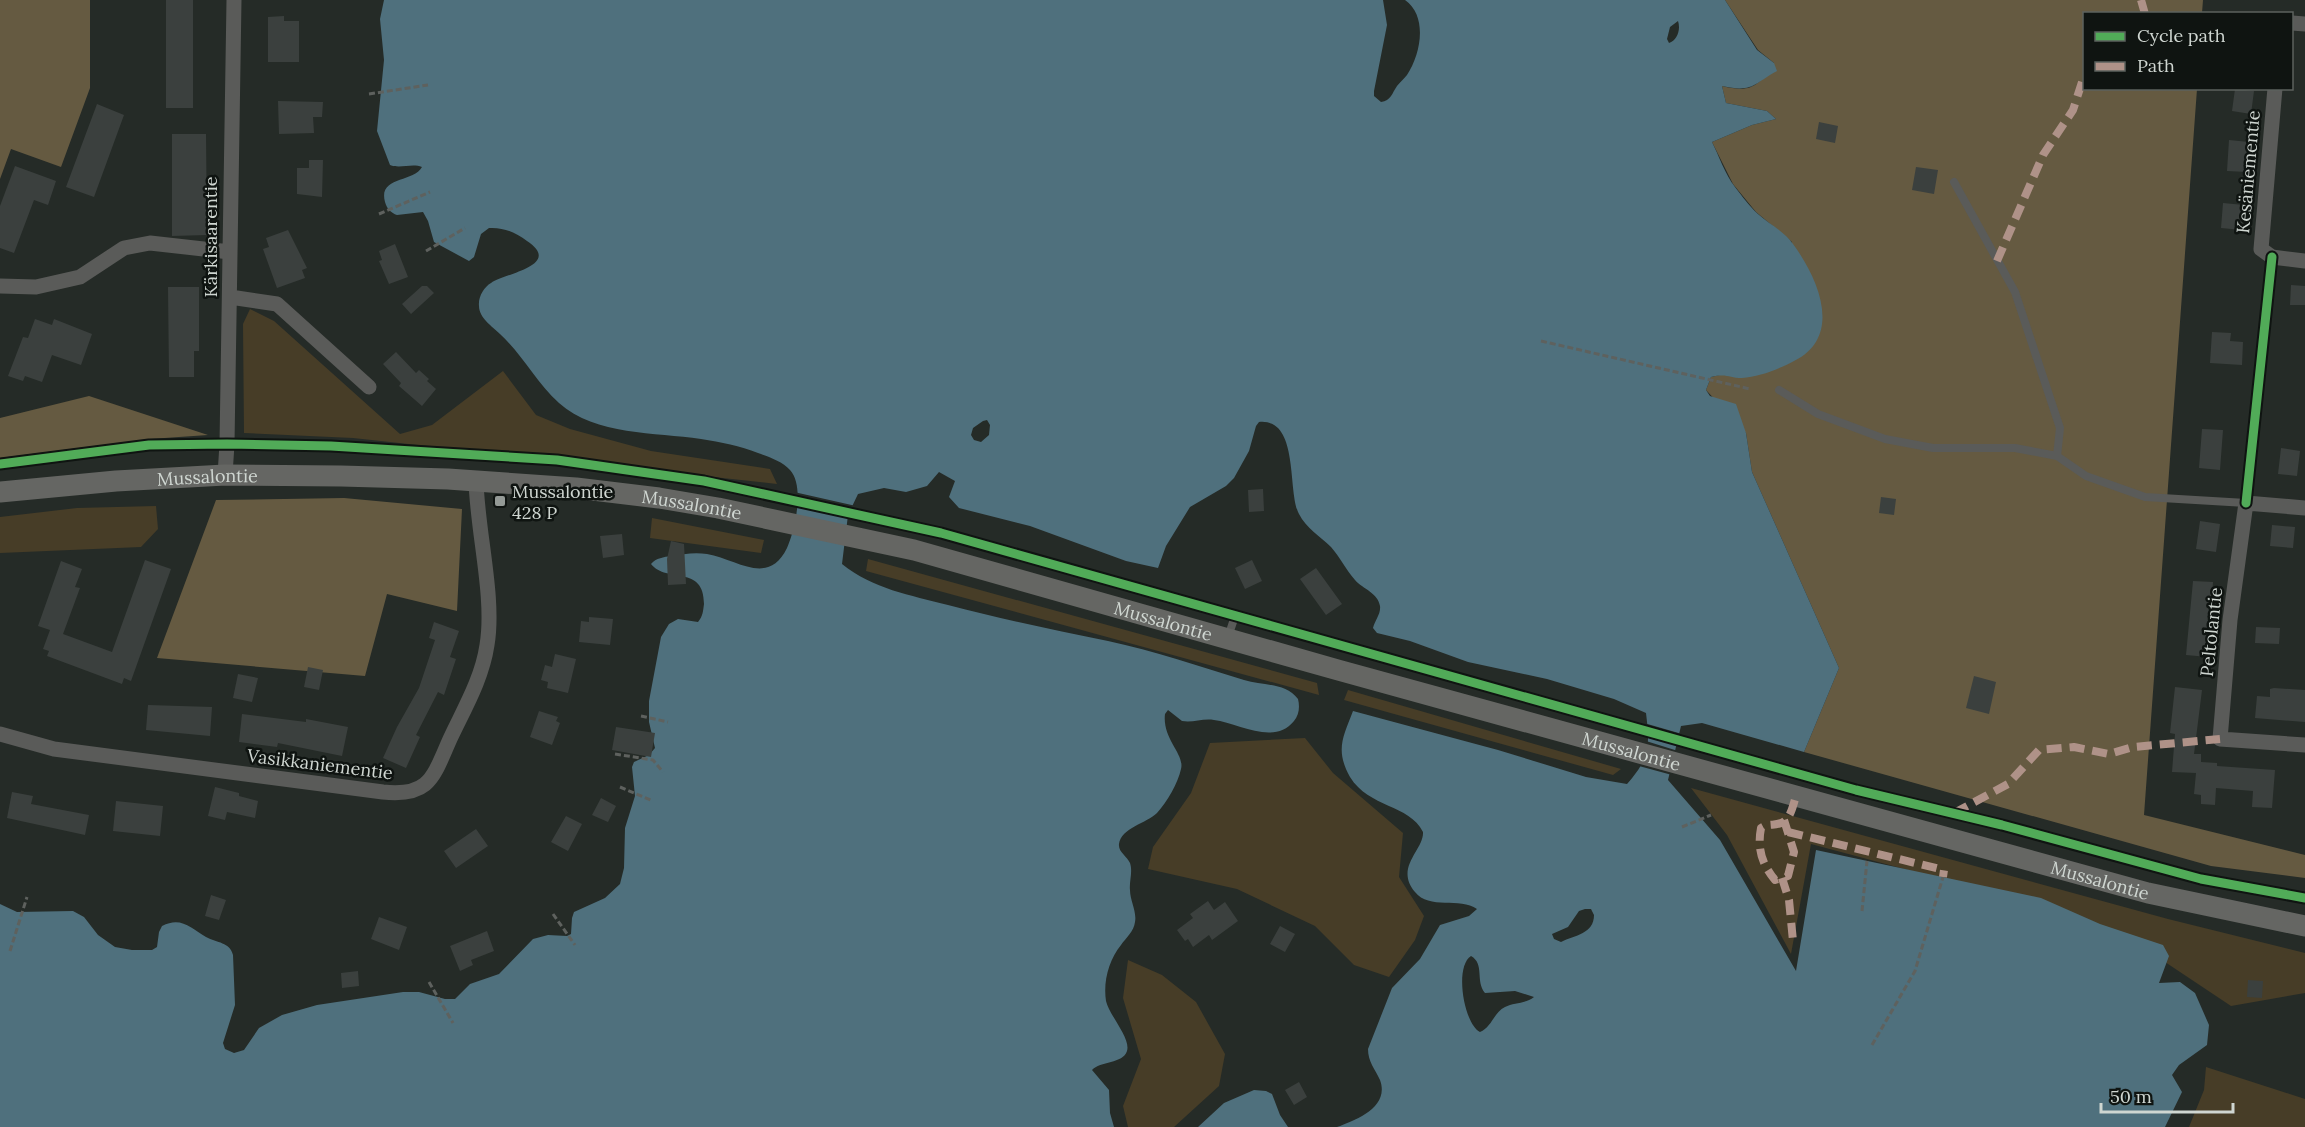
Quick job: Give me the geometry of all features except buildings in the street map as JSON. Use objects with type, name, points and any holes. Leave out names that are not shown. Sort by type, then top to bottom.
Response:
[{"type":"main road","name":"Mussalontie","points":[[0,492],[116,481],[225,475],[476,480],[660,498],[769,518],[865,538],[2148,893],[2305,926]]},
{"type":"street","name":"Kärkisaarentie","points":[[225,475],[234,0]]},
{"type":"street","name":"Kesäniementie","points":[[2276,90],[2261,249],[2272,257],[2305,261]]},
{"type":"street","points":[[0,286],[36,287],[80,277],[124,248],[150,243],[230,252]]},
{"type":"street","points":[[230,297],[277,304],[369,387]]},
{"type":"street","name":"Vasikkaniementie","points":[[0,734],[54,749],[348,788],[404,794],[422,788],[434,774],[476,684],[487,645],[488,598],[476,480]]},
{"type":"street","points":[[2246,503],[2305,508]]},
{"type":"street","name":"Peltolantie","points":[[2246,503],[2230,620],[2220,740],[2305,745]]},
{"type":"lane","points":[[1954,182],[2015,292],[2060,428],[2057,456]]},
{"type":"lane","points":[[1779,390],[1818,414],[1885,439],[1933,448],[2015,448],[2057,456],[2086,476],[2145,497],[2246,503]]},
{"type":"lane","points":[[1228,639],[1235,616]]},
{"type":"path","points":[[369,94],[428,85]]},
{"type":"path","points":[[379,214],[430,192]]},
{"type":"path","points":[[426,251],[465,228]]},
{"type":"path","points":[[1541,341],[1750,389]]},
{"type":"path","points":[[641,716],[668,722]]},
{"type":"path","points":[[615,754],[653,760],[663,772]]},
{"type":"path","points":[[620,787],[653,801]]},
{"type":"path","points":[[1682,827],[1712,815]]},
{"type":"path","points":[[1862,911],[1867,861]]},
{"type":"path","points":[[1872,1045],[1916,971],[1943,877]]},
{"type":"path","points":[[10,951],[27,897]]},
{"type":"path","points":[[553,914],[575,945]]},
{"type":"path","points":[[429,982],[453,1023]]},
{"type":"shaded area","points":[[0,0],[90,0],[90,88],[61,167],[11,149],[0,179]]},
{"type":"shaded area","points":[[1725,0],[2203,0],[2202,12],[2083,12],[2083,90],[2197,90],[2144,815],[2305,855],[2305,878],[2211,866],[1804,752],[1839,668],[1752,472],[1746,433],[1706,390],[1711,377],[1724,374],[1741,378],[1792,242],[1756,212],[1733,184],[1712,142],[1752,125],[1776,119],[1767,111],[1726,103],[1722,86],[1740,89],[1753,86],[1763,78],[1774,63],[1758,50]]},
{"type":"shaded area","points":[[250,309],[274,321],[400,434],[432,425],[503,371],[536,415],[570,429],[651,451],[770,469],[777,484],[353,438],[244,433],[243,324]]},
{"type":"shaded area","points":[[89,396],[208,435],[150,439],[0,458],[0,418]]},
{"type":"shaded area","points":[[344,498],[462,509],[457,611],[387,594],[365,676],[157,658],[216,500]]},
{"type":"shaded area","points":[[156,506],[158,529],[141,547],[0,553],[0,517],[77,508]]},
{"type":"shaded area","points":[[652,518],[764,540],[761,553],[650,538]]},
{"type":"shaded area","points":[[868,559],[1317,683],[1319,695],[866,571]]},
{"type":"shaded area","points":[[1348,690],[1621,769],[1613,775],[1344,700]]},
{"type":"shaded area","points":[[1305,738],[1333,773],[1403,833],[1399,877],[1424,916],[1415,940],[1389,977],[1354,965],[1315,926],[1237,889],[1148,869],[1153,847],[1191,793],[1210,743]]},
{"type":"shaded area","points":[[1691,788],[2168,919],[2305,953],[2305,993],[2231,1006],[2144,948],[2061,911],[1811,844],[1791,954],[1727,835]]},
{"type":"shaded area","points":[[1128,960],[1162,975],[1196,1002],[1225,1054],[1219,1086],[1174,1127],[1128,1127],[1123,1106],[1141,1059],[1123,998]]},
{"type":"shaded area","points":[[2206,1067],[2305,1099],[2305,1127],[2189,1127],[2204,1090]]},
{"type":"water","points":[[384,0],[1383,0],[1387,25],[1374,91],[1374,96],[1381,102],[1389,98],[1407,75],[1419,46],[1417,16],[1405,0],[1725,0],[1757,50],[1774,63],[1777,71],[1747,88],[1722,86],[1726,103],[1767,111],[1776,119],[1752,125],[1712,142],[1728,176],[1743,198],[1758,214],[1790,240],[1802,258],[1817,289],[1822,306],[1822,322],[1818,337],[1809,350],[1794,361],[1755,376],[1711,377],[1706,390],[1710,396],[1736,404],[1746,433],[1752,472],[1839,668],[1804,752],[1702,723],[1681,726],[1668,780],[1720,840],[1796,971],[1816,850],[2041,898],[2100,924],[2163,945],[2169,956],[2159,983],[2180,982],[2195,993],[2209,1025],[2207,1045],[2179,1065],[2172,1075],[2182,1092],[2165,1127],[1337,1127],[1362,1116],[1376,1105],[1380,1098],[1382,1089],[1380,1080],[1370,1062],[1368,1049],[1392,988],[1420,959],[1440,925],[1469,916],[1477,909],[1462,904],[1428,901],[1415,892],[1409,883],[1409,867],[1423,832],[1417,823],[1399,810],[1367,795],[1350,777],[1343,759],[1342,744],[1353,711],[1498,750],[1586,777],[1627,784],[1640,767],[1647,751],[1646,713],[1614,699],[1547,679],[1468,662],[1410,641],[1377,633],[1373,628],[1380,612],[1379,602],[1373,594],[1355,580],[1331,547],[1302,519],[1296,504],[1287,444],[1281,432],[1272,424],[1259,422],[1249,451],[1234,478],[1226,486],[1190,507],[1166,546],[1158,568],[1126,561],[1030,526],[959,508],[949,497],[955,481],[939,472],[927,486],[906,492],[884,488],[858,494],[848,515],[842,564],[866,580],[906,594],[988,615],[1142,649],[1244,680],[1280,687],[1298,699],[1299,711],[1296,719],[1286,728],[1276,732],[1255,731],[1214,720],[1182,721],[1168,710],[1165,714],[1167,731],[1180,758],[1180,774],[1172,792],[1157,813],[1124,834],[1119,844],[1131,866],[1130,894],[1135,922],[1110,964],[1105,993],[1108,1007],[1126,1040],[1127,1051],[1121,1058],[1092,1070],[1109,1090],[1110,1113],[1114,1127],[0,1127],[0,904],[17,912],[73,911],[84,917],[98,935],[115,947],[152,950],[157,947],[162,926],[175,922],[186,924],[206,937],[226,945],[233,955],[235,1005],[223,1043],[225,1049],[234,1053],[244,1050],[259,1028],[282,1015],[317,1005],[403,992],[419,992],[445,999],[455,999],[470,984],[499,974],[533,939],[548,935],[567,936],[571,934],[574,912],[605,898],[620,884],[624,868],[625,828],[635,796],[632,767],[634,762],[649,755],[655,748],[649,722],[649,701],[661,637],[669,624],[678,619],[698,622],[703,611],[702,592],[698,584],[684,576],[658,570],[651,564],[663,557],[698,553],[751,568],[761,568],[771,566],[779,560],[790,540],[797,508],[797,486],[790,470],[779,462],[723,443],[627,431],[590,422],[559,403],[543,386],[515,350],[484,318],[479,303],[488,285],[535,262],[539,256],[536,249],[527,241],[509,231],[489,228],[481,234],[474,257],[469,261],[434,242],[423,212],[397,215],[388,209],[384,194],[387,188],[418,172],[422,167],[390,165],[377,131],[384,60],[380,19]],"holes":[[[1678,21],[1678,34],[1669,43],[1667,39],[1670,27]],[[987,420],[990,425],[989,435],[981,442],[974,440],[971,435],[973,428]],[[1591,909],[1594,915],[1591,926],[1583,933],[1561,942],[1554,939],[1552,934],[1568,927],[1579,911]],[[1471,956],[1478,963],[1485,993],[1515,991],[1534,997],[1501,1009],[1480,1032],[1469,1018],[1463,995],[1463,971]]]},
{"type":"water","points":[[1254,1090],[1272,1094],[1280,1115],[1288,1127],[1198,1127],[1224,1103]]},
{"type":"pier","points":[[794,492],[856,506],[851,518],[794,505]]},
{"type":"pier","points":[[1644,723],[1682,734],[1679,746],[1646,737]]},
{"type":"pier","points":[[1646,741],[1678,751],[1672,775],[1639,766]]},
{"type":"marked path","points":[[2141,0],[2144,12]]},
{"type":"marked path","points":[[1997,261],[2043,155],[2073,110],[2083,79]]},
{"type":"marked path","points":[[1954,813],[2008,784],[2039,750],[2074,747],[2109,754],[2133,747],[2220,739]]},
{"type":"marked path","points":[[1784,820],[1794,852],[1788,876],[1775,880],[1762,856],[1761,828],[1784,821],[1787,818],[1791,811],[1796,796]]},
{"type":"marked path","points":[[1788,832],[1944,870],[1943,877]]},
{"type":"marked path","points":[[1782,878],[1789,900],[1793,941]]},
{"type":"cycle path","points":[[2246,503],[2272,257]]},
{"type":"cycle path","points":[[0,464],[149,445],[331,446],[557,460],[704,481],[941,533],[1856,790],[2002,825],[2201,879],[2305,898]]},
{"type":"place","name":"Mussalontie 428 P","points":[[500,501]]}]
